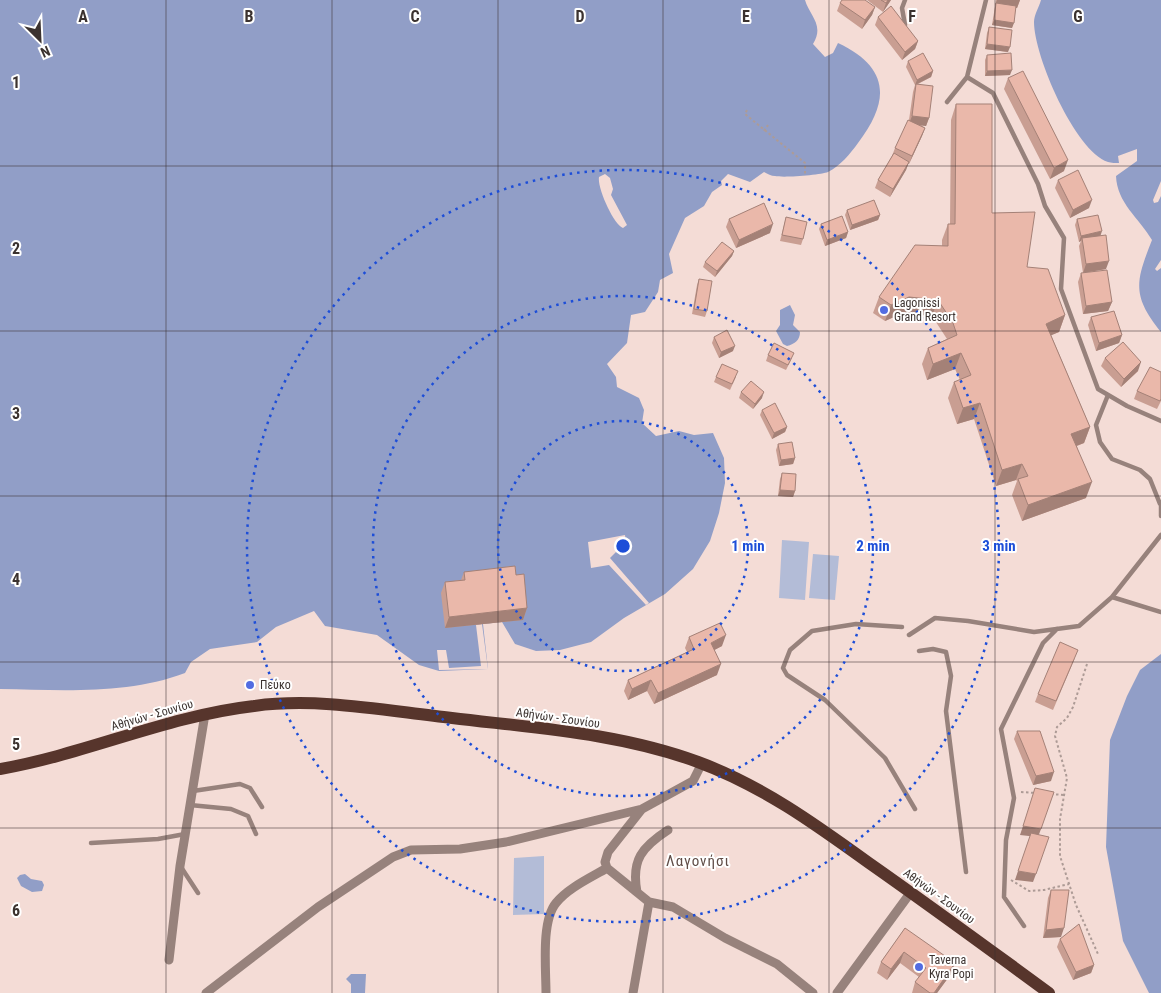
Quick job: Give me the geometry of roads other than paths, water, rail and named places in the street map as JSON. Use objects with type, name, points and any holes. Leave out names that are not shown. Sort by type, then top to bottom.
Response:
[{"type":"main road","name":"Αθήνών - Σουνίου","points":[[0,768],[84,749],[204,714],[266,704],[344,706],[576,732],[635,743],[702,763],[757,788],[912,892],[1049,993]]},
{"type":"street","points":[[169,960],[180,866],[204,714]]},
{"type":"street","points":[[206,993],[318,907],[393,857],[411,850],[460,849],[506,842],[642,809],[692,781],[702,763]]},
{"type":"street","points":[[642,809],[608,852],[605,862],[607,868],[649,902],[673,907],[725,938],[769,959],[814,993]]},
{"type":"street","points":[[637,892],[634,877],[637,861],[645,848],[668,830]]},
{"type":"street","points":[[546,993],[549,915],[556,902],[607,868]]},
{"type":"street","points":[[837,993],[912,892]]},
{"type":"street","points":[[633,993],[649,902]]},
{"type":"lane","points":[[905,0],[902,8],[905,25]]},
{"type":"lane","points":[[947,102],[967,77],[986,0]]},
{"type":"lane","points":[[967,77],[993,93],[1038,184],[1045,206],[1064,238],[1061,289],[1098,389],[1161,420]]},
{"type":"lane","points":[[1108,395],[1096,425],[1100,442],[1112,459],[1140,470],[1150,479],[1161,503],[1161,516]]},
{"type":"lane","points":[[909,636],[935,618],[968,621],[1034,632],[1080,626],[1112,597],[1161,535]]},
{"type":"lane","points":[[1112,597],[1161,612]]},
{"type":"lane","points":[[902,628],[856,624],[812,631],[790,650],[783,668],[787,675],[825,700],[885,758],[915,808]]},
{"type":"lane","points":[[1024,926],[1004,897],[1006,840],[1014,791],[1001,729],[1043,644],[1057,629]]},
{"type":"lane","points":[[919,651],[933,649],[946,652],[950,662],[951,676],[946,711],[966,872]]},
{"type":"lane","points":[[192,791],[240,784],[250,788],[262,807]]},
{"type":"lane","points":[[190,805],[231,810],[248,816],[256,834]]},
{"type":"lane","points":[[91,843],[158,839],[185,834]]},
{"type":"lane","points":[[180,866],[198,893]]},
{"type":"place","name":"Lagonissi Grand Resort","points":[[884,310]]},
{"type":"place","name":"Πεύκο","points":[[250,685]]},
{"type":"place","name":"Taverna Kyra Popi","points":[[919,967]]},
{"type":"district","name":"Λαγονήσι","points":[[698,861]]}]
